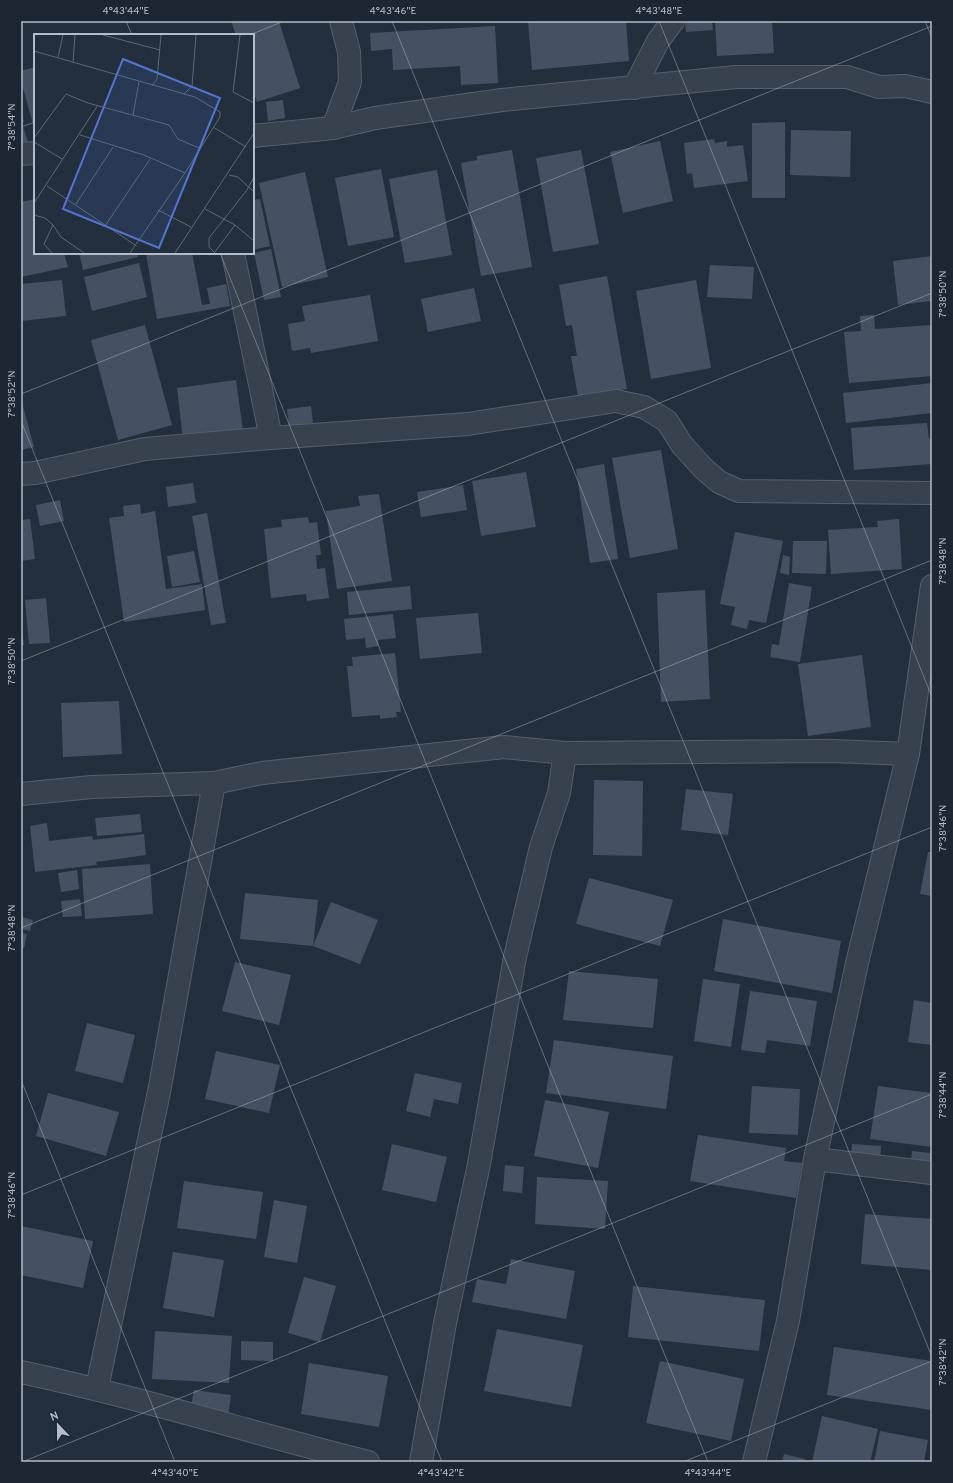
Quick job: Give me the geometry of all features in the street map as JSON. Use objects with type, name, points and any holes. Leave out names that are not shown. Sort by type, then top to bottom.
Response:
[{"type":"street","points":[[332,128],[350,82],[349,52],[341,21]]},
{"type":"street","points":[[634,88],[658,41],[672,21]]},
{"type":"street","points":[[254,136],[332,128],[375,118],[502,100],[736,77],[847,77],[879,87],[905,86],[932,92]]},
{"type":"street","points":[[21,154],[34,153]]},
{"type":"street","points":[[233,254],[271,438]]},
{"type":"street","points":[[21,474],[35,473],[145,449],[271,438],[468,424],[616,401],[644,406],[667,421],[682,445],[703,468],[719,482],[739,491],[932,493]]},
{"type":"street","points":[[754,1462],[788,1321],[815,1159],[857,962],[908,754],[932,586]]},
{"type":"street","points":[[21,794],[92,788],[214,783],[262,773],[504,747],[564,753],[833,751],[908,754]]},
{"type":"street","points":[[421,1462],[444,1323],[479,1164],[515,957],[541,847],[559,793],[564,753]]},
{"type":"street","points":[[97,1388],[160,1087],[214,783]]},
{"type":"street","points":[[815,1159],[932,1173]]},
{"type":"street","points":[[21,1372],[97,1388],[272,1438],[368,1462]]},
{"type":"building","points":[[231,21],[279,21],[300,88],[257,102],[254,92],[254,34],[236,34]]},
{"type":"building","points":[[626,21],[629,61],[532,70],[528,22]]},
{"type":"building","points":[[685,21],[712,21],[713,30],[686,32]]},
{"type":"building","points":[[715,21],[772,21],[774,53],[717,56]]},
{"type":"building","points":[[495,26],[498,83],[461,85],[460,66],[393,70],[392,49],[371,51],[370,33]]},
{"type":"building","points":[[34,67],[33,124],[21,81],[21,71]]},
{"type":"building","points":[[283,100],[285,118],[268,121],[266,102]]},
{"type":"building","points":[[21,112],[24,122],[21,123]]},
{"type":"building","points":[[785,122],[785,198],[752,198],[752,123]]},
{"type":"building","points":[[22,124],[28,142],[21,144],[21,125]]},
{"type":"building","points":[[791,130],[851,131],[850,177],[790,175]]},
{"type":"building","points":[[714,139],[715,143],[727,141],[727,147],[743,145],[748,181],[694,188],[692,173],[687,174],[684,143]]},
{"type":"building","points":[[660,141],[673,201],[623,213],[610,152]]},
{"type":"building","points":[[512,150],[532,267],[481,276],[461,163],[477,160],[477,156]]},
{"type":"building","points":[[581,150],[599,244],[553,252],[536,158]]},
{"type":"building","points":[[381,169],[394,237],[348,246],[335,178]]},
{"type":"building","points":[[437,170],[452,255],[405,263],[389,179]]},
{"type":"building","points":[[305,172],[328,277],[282,287],[259,183]]},
{"type":"building","points":[[34,199],[34,254],[64,254],[68,267],[21,277],[21,202]]},
{"type":"building","points":[[260,199],[270,246],[254,250],[254,200]]},
{"type":"building","points":[[271,249],[281,297],[264,300],[254,253]]},
{"type":"building","points":[[79,254],[137,254],[138,257],[83,270]]},
{"type":"building","points":[[146,254],[192,254],[202,305],[210,304],[207,288],[226,284],[230,306],[157,319]]},
{"type":"building","points":[[932,256],[932,301],[898,305],[893,261]]},
{"type":"building","points":[[139,263],[147,297],[92,311],[84,277]]},
{"type":"building","points":[[710,265],[754,267],[752,299],[707,297]]},
{"type":"building","points":[[607,276],[627,389],[578,397],[571,356],[577,356],[572,325],[566,326],[559,285]]},
{"type":"building","points":[[62,280],[66,316],[21,321],[21,284]]},
{"type":"building","points":[[696,280],[711,368],[651,379],[636,291]]},
{"type":"building","points":[[474,288],[481,321],[428,332],[421,299]]},
{"type":"building","points":[[370,295],[378,341],[311,353],[310,348],[292,351],[288,324],[305,321],[302,306]]},
{"type":"building","points":[[874,315],[875,329],[932,325],[932,376],[849,383],[844,332],[861,331],[860,316]]},
{"type":"building","points":[[145,325],[172,425],[118,440],[91,340]]},
{"type":"building","points":[[236,380],[243,431],[183,439],[177,388]]},
{"type":"building","points":[[932,383],[932,413],[846,423],[843,393]]},
{"type":"building","points":[[21,399],[34,447],[21,450]]},
{"type":"building","points":[[311,406],[313,423],[289,426],[287,409]]},
{"type":"building","points":[[927,423],[929,439],[932,438],[932,464],[854,470],[851,428]]},
{"type":"building","points":[[661,450],[678,549],[630,558],[612,458]]},
{"type":"building","points":[[604,464],[618,559],[590,563],[576,469]]},
{"type":"building","points":[[526,472],[536,527],[481,536],[472,481]]},
{"type":"building","points":[[193,483],[196,503],[168,507],[166,487]]},
{"type":"building","points":[[463,485],[467,510],[421,517],[417,492]]},
{"type":"building","points":[[379,494],[392,581],[337,589],[326,511],[360,506],[358,496]]},
{"type":"building","points":[[60,500],[64,521],[40,526],[36,505]]},
{"type":"building","points":[[140,504],[141,514],[155,511],[166,589],[202,584],[205,610],[124,622],[109,518],[124,516],[123,506]]},
{"type":"building","points":[[207,513],[226,623],[211,625],[192,516]]},
{"type":"building","points":[[308,517],[309,523],[317,522],[321,555],[316,555],[317,569],[325,568],[329,598],[307,601],[306,594],[271,598],[264,529],[282,527],[281,520]]},
{"type":"building","points":[[30,519],[35,559],[21,561],[21,520]]},
{"type":"building","points":[[899,519],[902,569],[831,574],[828,530],[878,527],[877,521]]},
{"type":"building","points":[[735,532],[783,541],[766,623],[749,620],[747,629],[731,625],[735,607],[720,604]]},
{"type":"building","points":[[793,541],[827,541],[826,574],[792,573]]},
{"type":"building","points":[[194,551],[200,582],[172,587],[167,556]]},
{"type":"building","points":[[783,555],[790,557],[789,575],[780,573]]},
{"type":"building","points":[[789,583],[812,587],[800,662],[770,657],[772,644],[779,645]]},
{"type":"building","points":[[410,586],[412,609],[349,615],[347,592]]},
{"type":"building","points":[[705,590],[710,699],[661,702],[657,593]]},
{"type":"building","points":[[46,598],[50,643],[29,644],[25,600]]},
{"type":"building","points":[[478,613],[482,653],[420,659],[416,618]]},
{"type":"building","points":[[393,614],[396,638],[378,640],[379,646],[366,648],[365,638],[346,640],[344,619]]},
{"type":"building","points":[[21,626],[24,645],[21,645]]},
{"type":"building","points":[[395,653],[401,712],[396,712],[397,717],[380,719],[380,715],[352,717],[347,666],[353,666],[352,657]]},
{"type":"building","points":[[862,655],[871,727],[808,736],[798,664]]},
{"type":"building","points":[[119,701],[122,754],[63,757],[61,703]]},
{"type":"building","points":[[594,780],[643,781],[642,856],[593,855]]},
{"type":"building","points":[[686,789],[733,794],[728,835],[681,830]]},
{"type":"building","points":[[140,814],[142,832],[97,836],[95,818]]},
{"type":"building","points":[[47,823],[49,841],[92,836],[93,840],[144,834],[146,855],[96,862],[97,865],[35,872],[30,826]]},
{"type":"building","points":[[928,852],[932,852],[932,896],[920,894]]},
{"type":"building","points":[[150,864],[153,914],[85,919],[82,869]]},
{"type":"building","points":[[77,870],[79,889],[61,892],[58,873]]},
{"type":"building","points":[[589,878],[673,900],[660,946],[576,924]]},
{"type":"building","points":[[245,893],[318,900],[313,946],[240,939]]},
{"type":"building","points":[[80,899],[82,916],[63,917],[61,901]]},
{"type":"building","points":[[331,902],[378,920],[360,964],[313,946]]},
{"type":"building","points":[[21,917],[33,920],[30,931],[21,929]]},
{"type":"building","points":[[723,919],[841,941],[832,993],[714,971]]},
{"type":"building","points":[[21,933],[27,934],[24,948],[21,947]]},
{"type":"building","points":[[235,962],[291,975],[279,1025],[222,1011]]},
{"type":"building","points":[[569,971],[658,979],[653,1028],[563,1020]]},
{"type":"building","points":[[703,979],[740,984],[731,1047],[694,1041]]},
{"type":"building","points":[[750,991],[817,1001],[810,1046],[767,1040],[765,1053],[741,1050]]},
{"type":"building","points":[[914,1000],[932,1003],[932,1045],[908,1042]]},
{"type":"building","points":[[87,1023],[135,1035],[123,1083],[75,1071]]},
{"type":"building","points":[[554,1040],[673,1056],[666,1109],[546,1093]]},
{"type":"building","points":[[216,1051],[280,1065],[269,1113],[205,1099]]},
{"type":"building","points":[[415,1073],[462,1083],[458,1104],[434,1099],[430,1117],[406,1111]]},
{"type":"building","points":[[752,1086],[800,1089],[798,1135],[749,1133]]},
{"type":"building","points":[[878,1086],[932,1093],[932,1147],[870,1139]]},
{"type":"building","points":[[48,1093],[119,1112],[106,1156],[36,1136]]},
{"type":"building","points":[[545,1100],[609,1112],[598,1168],[534,1156]]},
{"type":"building","points":[[698,1135],[786,1148],[784,1161],[802,1163],[796,1198],[690,1181]]},
{"type":"building","points":[[392,1144],[447,1157],[436,1202],[382,1190]]},
{"type":"building","points":[[852,1144],[881,1146],[880,1161],[851,1158]]},
{"type":"building","points":[[912,1151],[932,1153],[932,1165],[911,1163]]},
{"type":"building","points":[[505,1165],[524,1167],[522,1193],[503,1191]]},
{"type":"building","points":[[537,1177],[608,1181],[605,1229],[535,1224]]},
{"type":"building","points":[[184,1181],[263,1192],[256,1239],[177,1228]]},
{"type":"building","points":[[274,1200],[307,1206],[297,1263],[264,1257]]},
{"type":"building","points":[[865,1214],[932,1219],[932,1270],[861,1264]]},
{"type":"building","points":[[21,1226],[93,1241],[83,1288],[21,1275]]},
{"type":"building","points":[[173,1252],[224,1260],[214,1317],[163,1308]]},
{"type":"building","points":[[511,1259],[575,1271],[566,1319],[472,1302],[477,1279],[506,1284]]},
{"type":"building","points":[[304,1277],[336,1286],[320,1342],[288,1333]]},
{"type":"building","points":[[633,1286],[765,1300],[759,1351],[628,1337]]},
{"type":"building","points":[[497,1329],[583,1345],[571,1407],[484,1391]]},
{"type":"building","points":[[155,1331],[232,1336],[229,1383],[152,1379]]},
{"type":"building","points":[[241,1341],[273,1342],[273,1361],[241,1360]]},
{"type":"building","points":[[834,1347],[932,1361],[932,1410],[827,1395]]},
{"type":"building","points":[[660,1361],[744,1379],[731,1441],[646,1423]]},
{"type":"building","points":[[309,1363],[388,1376],[379,1427],[301,1414]]},
{"type":"building","points":[[194,1390],[231,1395],[228,1417],[190,1411]]},
{"type":"building","points":[[822,1416],[878,1429],[870,1462],[812,1462]]},
{"type":"building","points":[[880,1431],[928,1440],[924,1462],[874,1462]]},
{"type":"building","points":[[784,1454],[805,1459],[804,1462],[782,1462]]}]
